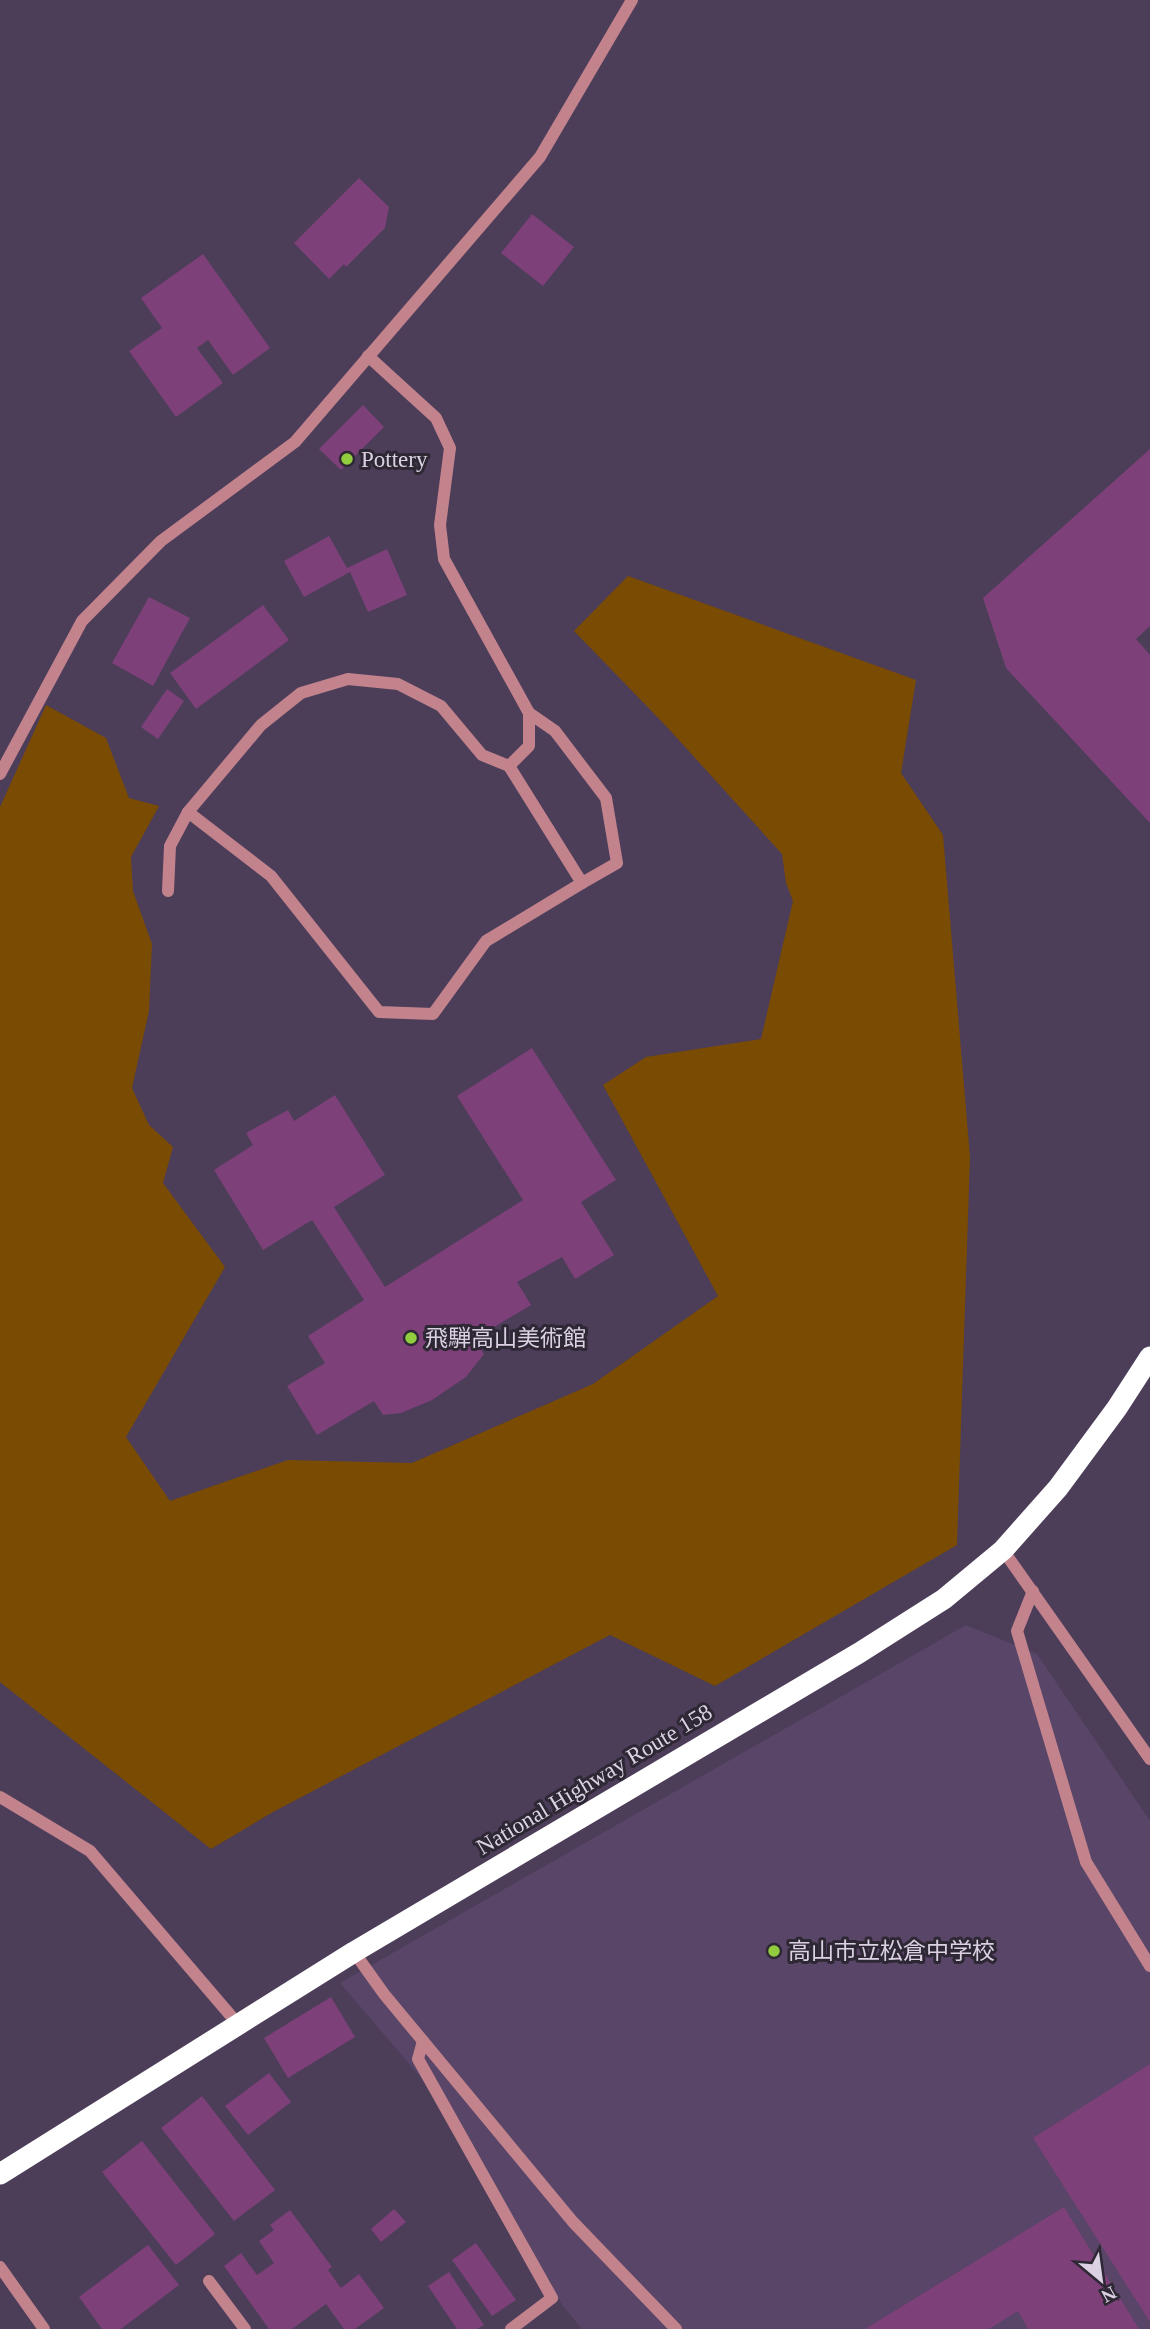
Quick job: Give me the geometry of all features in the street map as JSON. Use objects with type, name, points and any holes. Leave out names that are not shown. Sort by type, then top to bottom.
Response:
[{"type":"highway","name":"National Highway Route 158","points":[[0,2174],[237,2023],[859,1653],[944,1599],[1003,1550],[1058,1488],[1117,1408],[1150,1357]]},
{"type":"street","points":[[0,774],[82,621],[161,541],[295,442],[540,157],[632,0]]},
{"type":"street","points":[[188,812],[271,876],[379,1012],[433,1014],[486,942],[617,863],[606,798],[555,731],[529,713],[444,559],[440,524],[450,448],[436,418],[368,356]]},
{"type":"street","points":[[168,891],[170,846],[188,812],[261,725],[302,693],[348,679],[397,684],[441,706],[482,755],[509,766],[582,883]]},
{"type":"street","points":[[509,766],[529,746],[529,713]]},
{"type":"street","points":[[1003,1550],[1150,1759]]},
{"type":"street","points":[[1033,1591],[1017,1631],[1086,1863],[1150,1966]]},
{"type":"street","points":[[0,1797],[90,1851],[237,2023]]},
{"type":"street","points":[[354,1952],[384,1994],[573,2222],[676,2329]]},
{"type":"street","points":[[423,2040],[418,2059],[552,2298],[511,2329]]},
{"type":"street","points":[[0,2267],[44,2329]]},
{"type":"street","points":[[209,2281],[245,2329]]},
{"type":"shaded area","points":[[628,576],[916,680],[901,773],[943,835],[970,1157],[957,1545],[715,1686],[610,1635],[273,1812],[211,1849],[0,1682],[0,807],[46,705],[106,738],[129,798],[159,806],[131,857],[133,891],[152,944],[149,1011],[132,1088],[149,1125],[173,1147],[163,1183],[225,1267],[126,1437],[170,1501],[288,1460],[412,1463],[593,1384],[718,1296],[603,1085],[646,1057],[761,1039],[793,901],[786,883],[782,854],[667,727],[574,631]]},
{"type":"shaded area","name":"高山市立松倉中学校","points":[[966,1625],[1037,1654],[1150,1821],[1150,2329],[582,2329],[563,2306],[447,2108],[340,1983]]},
{"type":"building","points":[[359,178],[389,207],[385,228],[346,267],[344,264],[329,279],[294,243]]},
{"type":"building","points":[[532,214],[574,247],[543,286],[501,253]]},
{"type":"building","points":[[203,254],[270,348],[233,375],[208,340],[197,348],[223,383],[176,417],[129,351],[162,328],[141,298]]},
{"type":"building","points":[[363,405],[384,427],[341,470],[319,449]]},
{"type":"building","points":[[1150,449],[1150,626],[1136,639],[1150,655],[1150,823],[1006,668],[983,598]]},
{"type":"building","points":[[329,536],[347,568],[387,549],[407,595],[368,612],[350,572],[304,597],[284,561]]},
{"type":"building","points":[[149,597],[190,618],[153,686],[112,663]]},
{"type":"building","points":[[263,605],[289,640],[196,709],[170,673]]},
{"type":"building","points":[[167,689],[184,701],[158,739],[141,727]]},
{"type":"building","points":[[532,1048],[616,1180],[581,1202],[614,1255],[575,1279],[562,1257],[517,1282],[531,1305],[474,1339],[484,1354],[466,1377],[432,1400],[401,1413],[383,1415],[374,1401],[317,1435],[287,1386],[325,1363],[308,1336],[364,1300],[312,1220],[263,1250],[214,1170],[253,1145],[246,1133],[288,1110],[294,1121],[335,1095],[385,1175],[334,1207],[385,1287],[523,1200],[457,1096]]},
{"type":"building","points":[[331,1997],[355,2037],[288,2078],[264,2038]]},
{"type":"building","points":[[1150,2064],[1150,2322],[1033,2138]]},
{"type":"building","points":[[269,2073],[291,2102],[248,2135],[225,2106]]},
{"type":"building","points":[[202,2096],[275,2190],[234,2221],[161,2128]]},
{"type":"building","points":[[142,2141],[215,2234],[176,2265],[102,2172]]},
{"type":"building","points":[[1064,2207],[1139,2329],[1028,2329],[1018,2311],[989,2329],[865,2329]]},
{"type":"building","points":[[394,2209],[406,2222],[381,2242],[371,2229]]},
{"type":"building","points":[[290,2210],[332,2267],[328,2270],[341,2288],[359,2274],[384,2308],[355,2329],[344,2329],[326,2304],[292,2329],[269,2329],[224,2266],[241,2253],[257,2275],[274,2263],[259,2241],[274,2230],[270,2225]]},
{"type":"building","points":[[476,2243],[516,2300],[492,2316],[452,2260]]},
{"type":"building","points":[[148,2245],[179,2285],[121,2329],[102,2329],[79,2297]]},
{"type":"building","points":[[449,2272],[484,2325],[477,2329],[457,2329],[428,2286]]},
{"type":"place","name":"Pottery","points":[[347,459]]},
{"type":"place","name":"飛騨高山美術館","points":[[411,1338]]},
{"type":"place","name":"高山市立松倉中学校","points":[[774,1951]]}]
